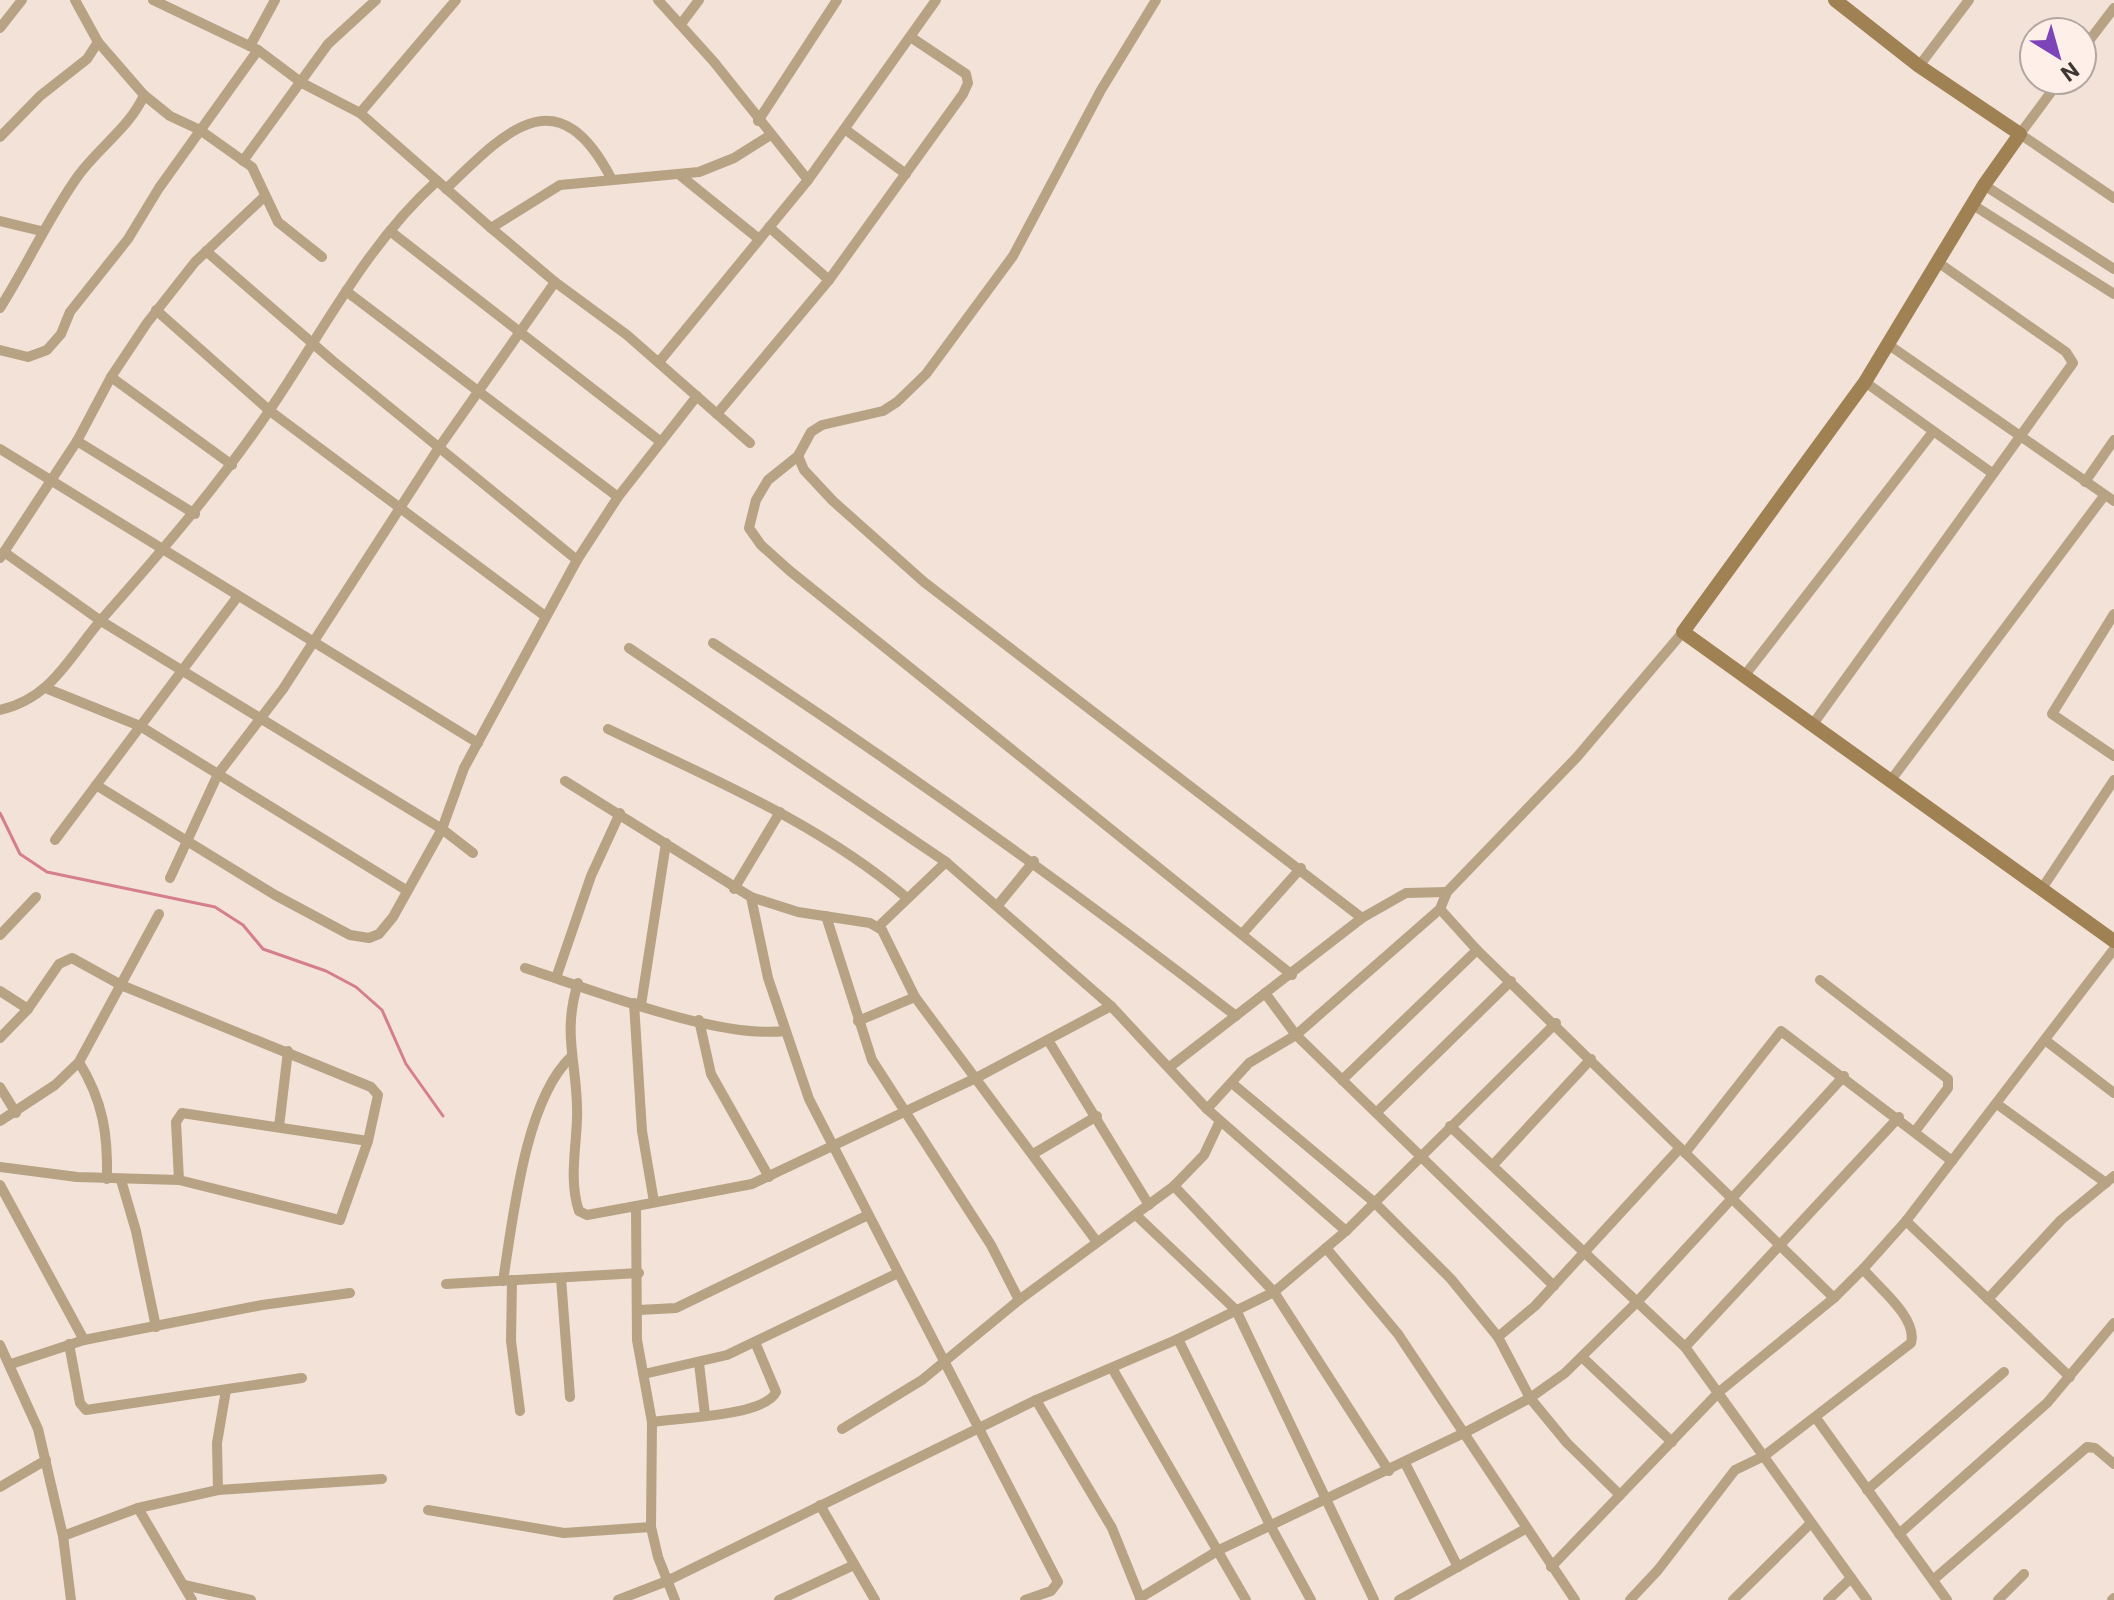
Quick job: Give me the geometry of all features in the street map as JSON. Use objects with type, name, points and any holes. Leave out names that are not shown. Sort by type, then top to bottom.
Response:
[{"type":"street","points":[[0,28],[22,0]]},
{"type":"street","points":[[75,0],[98,42],[144,95],[170,116],[200,130],[243,161],[258,175],[265,196],[285,230],[322,257]]},
{"type":"street","points":[[153,0],[254,48],[302,83],[360,113],[491,228],[659,362],[750,443]]},
{"type":"street","points":[[0,350],[28,357],[47,350],[61,334],[70,312],[128,239],[254,48],[275,0]]},
{"type":"street","points":[[243,161],[328,44],[376,0]]},
{"type":"street","points":[[360,113],[456,0]]},
{"type":"street","points":[[658,0],[808,180]]},
{"type":"street","points":[[681,24],[699,0]]},
{"type":"street","points":[[758,121],[837,0]]},
{"type":"street","points":[[659,362],[808,180],[912,38],[936,0]]},
{"type":"street","points":[[1156,0],[1101,90],[1013,256],[926,374],[883,411],[822,425],[811,432],[798,456],[768,480],[756,500],[749,528],[761,545],[1292,975]]},
{"type":"street","points":[[1835,0],[1919,66],[2112,193]]},
{"type":"street","points":[[1919,66],[1969,0]]},
{"type":"street","points":[[2098,29],[2114,8]]},
{"type":"street","points":[[717,414],[829,280],[968,83],[966,74],[957,65],[912,38]]},
{"type":"street","points":[[0,137],[40,96],[87,59],[98,42]]},
{"type":"street","points":[[0,308],[5,292],[32,254],[41,231],[94,154],[136,113],[144,95]]},
{"type":"street","points":[[1207,1109],[1249,1063],[1296,1035],[1440,909],[1447,892],[1577,757],[1683,632],[1865,382],[1984,185],[2048,96]]},
{"type":"street","points":[[0,710],[48,689],[101,621],[195,514],[232,465],[346,291],[390,231],[442,185],[501,137],[528,124],[548,122],[572,127],[587,139],[612,180]]},
{"type":"street","points":[[846,130],[906,174]]},
{"type":"street","points":[[491,228],[560,185],[681,176],[718,166],[769,136]]},
{"type":"street","points":[[681,176],[759,239]]},
{"type":"street","points":[[1984,185],[2114,269]]},
{"type":"street","points":[[265,196],[206,251],[156,310],[111,377],[77,441],[2,555],[101,621],[442,829],[473,853]]},
{"type":"street","points":[[1973,205],[2114,294]]},
{"type":"street","points":[[0,221],[41,231]]},
{"type":"street","points":[[769,227],[829,280]]},
{"type":"street","points":[[390,231],[661,442]]},
{"type":"street","points":[[206,251],[577,560]]},
{"type":"street","points":[[1813,724],[2017,437],[2071,368],[2072,359],[1939,263]]},
{"type":"street","points":[[170,878],[218,774],[314,644],[440,446],[555,282]]},
{"type":"street","points":[[346,291],[618,497]]},
{"type":"street","points":[[156,310],[270,411],[545,616]]},
{"type":"street","points":[[1889,345],[2017,437],[2109,498],[1891,780]]},
{"type":"street","points":[[111,377],[232,465]]},
{"type":"street","points":[[1865,382],[1932,433],[1992,473]]},
{"type":"street","points":[[96,785],[275,895],[360,938],[379,934],[386,927],[442,829],[454,791],[478,743],[577,560],[618,497],[697,396]]},
{"type":"street","points":[[1745,675],[1932,433]]},
{"type":"street","points":[[2085,482],[2114,440]]},
{"type":"street","points":[[77,441],[195,514]]},
{"type":"street","points":[[0,449],[478,743]]},
{"type":"street","points":[[798,456],[804,470],[833,501],[924,582],[1301,868],[1362,918]]},
{"type":"street","points":[[55,840],[180,668],[238,596]]},
{"type":"street","points":[[2114,614],[2052,710],[2054,717],[2114,756]]},
{"type":"street","points":[[1683,632],[2114,941]]},
{"type":"street","points":[[713,643],[889,759],[1034,861],[1236,1016]]},
{"type":"street","points":[[629,648],[946,862],[1111,1006],[1171,1066],[1207,1109],[1346,1231]]},
{"type":"street","points":[[48,689],[140,726],[406,890]]},
{"type":"street","points":[[608,729],[780,812],[855,856],[907,898]]},
{"type":"street","points":[[2041,890],[2114,780]]},
{"type":"street","points":[[565,781],[751,897],[798,912],[878,927]]},
{"type":"street","points":[[734,889],[780,812]]},
{"type":"street","points":[[556,978],[591,876],[620,813]]},
{"type":"street","points":[[654,1202],[642,1131],[637,1004],[666,843]]},
{"type":"street","points":[[998,905],[1034,861]]},
{"type":"street","points":[[878,927],[946,862]]},
{"type":"street","points":[[1243,933],[1301,868]]},
{"type":"street","points":[[1171,1066],[1362,918],[1406,893],[1447,892]]},
{"type":"street","points":[[0,935],[36,897]]},
{"type":"street","points":[[751,897],[768,978],[797,1071],[830,1146],[942,1363],[980,1427],[1058,1582],[1051,1591],[1025,1600]]},
{"type":"street","points":[[1440,909],[1477,950],[1556,1023],[1834,1298]]},
{"type":"street","points":[[0,1121],[16,1113],[79,1062],[159,914]]},
{"type":"street","points":[[826,916],[872,1060],[991,1245],[1019,1300]]},
{"type":"street","points":[[878,927],[915,997],[1097,1242]]},
{"type":"street","points":[[1551,1567],[1719,1392],[1834,1298],[1863,1269],[1906,1221],[2114,949]]},
{"type":"street","points":[[1342,1080],[1477,950]]},
{"type":"street","points":[[0,1038],[28,1009],[59,964],[68,957],[121,985],[288,1051],[376,1090],[378,1095],[368,1141],[340,1220],[179,1180],[107,1179],[0,1167]]},
{"type":"street","points":[[525,968],[637,1004],[699,1020],[749,1032],[785,1031]]},
{"type":"street","points":[[1820,980],[1948,1079],[1948,1088],[1916,1130]]},
{"type":"street","points":[[1377,1112],[1511,981]]},
{"type":"street","points":[[578,983],[569,1018],[577,1115],[574,1150],[579,1211],[587,1215],[713,1194],[769,1177],[976,1078],[1111,1006]]},
{"type":"street","points":[[0,991],[28,1009]]},
{"type":"street","points":[[1265,993],[1296,1035],[1422,1154],[1554,1286]]},
{"type":"street","points":[[858,1021],[915,997]]},
{"type":"street","points":[[699,1020],[711,1074],[769,1177]]},
{"type":"street","points":[[618,1600],[667,1581],[1036,1400],[1178,1339],[1274,1292],[1311,1265],[1556,1023]]},
{"type":"street","points":[[1498,1337],[1554,1286],[1683,1150],[1778,1033],[1785,1032],[1916,1130],[1952,1161]]},
{"type":"street","points":[[1048,1040],[1149,1205]]},
{"type":"street","points":[[2045,1040],[2114,1093]]},
{"type":"street","points":[[279,1127],[288,1051]]},
{"type":"street","points":[[520,1411],[507,1280],[515,1204],[540,1099],[549,1081],[571,1057]]},
{"type":"street","points":[[1493,1165],[1591,1059]]},
{"type":"street","points":[[79,1062],[94,1086],[103,1112],[108,1137],[107,1179]]},
{"type":"street","points":[[1036,1400],[1112,1528],[1141,1599],[1219,1550],[1389,1471],[1530,1398],[1583,1358],[1844,1076]]},
{"type":"street","points":[[1233,1084],[1374,1202],[1451,1279],[1498,1337],[1530,1398],[1567,1443],[1620,1495]]},
{"type":"street","points":[[0,1087],[16,1113]]},
{"type":"street","points":[[1988,1299],[2061,1220],[2110,1180],[1997,1104]]},
{"type":"street","points":[[179,1180],[176,1122],[182,1113],[368,1141]]},
{"type":"street","points":[[1033,1154],[1097,1116]]},
{"type":"street","points":[[1685,1347],[1899,1117]]},
{"type":"street","points":[[842,1429],[907,1390],[1019,1300],[1174,1186],[1204,1155],[1220,1121]]},
{"type":"street","points":[[1450,1126],[1685,1347],[1867,1600]]},
{"type":"street","points":[[121,1180],[136,1231],[156,1327]]},
{"type":"street","points":[[0,1185],[84,1340]]},
{"type":"street","points":[[1174,1186],[1274,1292],[1389,1471]]},
{"type":"street","points":[[636,1206],[639,1273],[637,1340],[652,1422],[651,1527],[675,1600]]},
{"type":"street","points":[[1136,1215],[1236,1310],[1374,1600]]},
{"type":"street","points":[[639,1310],[676,1308],[866,1216]]},
{"type":"street","points":[[1906,1221],[2070,1377]]},
{"type":"street","points":[[1326,1248],[1398,1334],[1575,1600]]},
{"type":"street","points":[[1630,1600],[1735,1470],[1751,1459],[1764,1456],[1911,1343],[1913,1334],[1908,1321],[1863,1269]]},
{"type":"street","points":[[446,1284],[639,1273]]},
{"type":"street","points":[[644,1374],[699,1363],[755,1342],[898,1273]]},
{"type":"street","points":[[561,1278],[570,1397]]},
{"type":"street","points":[[11,1364],[84,1340],[262,1305],[350,1293]]},
{"type":"street","points":[[1899,1534],[2011,1437],[2070,1377],[2114,1323]]},
{"type":"street","points":[[1178,1339],[1270,1525],[1311,1600]]},
{"type":"street","points":[[652,1422],[759,1408],[774,1397],[755,1342]]},
{"type":"street","points":[[69,1344],[80,1403],[86,1410],[302,1378]]},
{"type":"street","points":[[1,1347],[31,1408],[46,1460],[63,1536],[71,1600]]},
{"type":"street","points":[[1583,1358],[1672,1442]]},
{"type":"street","points":[[699,1363],[705,1415]]},
{"type":"street","points":[[1112,1368],[1246,1600]]},
{"type":"street","points":[[1867,1490],[2004,1372]]},
{"type":"street","points":[[218,1490],[217,1443],[226,1390]]},
{"type":"street","points":[[1816,1418],[1947,1600]]},
{"type":"street","points":[[1933,1580],[2087,1447],[2095,1448],[2114,1464]]},
{"type":"street","points":[[0,1487],[46,1460]]},
{"type":"street","points":[[1405,1463],[1458,1567]]},
{"type":"street","points":[[63,1536],[138,1508],[218,1490],[382,1479]]},
{"type":"street","points":[[820,1505],[875,1600]]},
{"type":"street","points":[[138,1508],[192,1600]]},
{"type":"street","points":[[428,1510],[564,1533],[651,1527]]},
{"type":"street","points":[[1733,1600],[1811,1523]]},
{"type":"street","points":[[1399,1600],[1525,1529]]},
{"type":"street","points":[[779,1600],[854,1565]]},
{"type":"street","points":[[1998,1600],[2024,1574]]},
{"type":"street","points":[[1828,1600],[1851,1578]]},
{"type":"street","points":[[184,1585],[251,1600]]},
{"type":"street","points":[[1419,1589],[1426,1600]]},
{"type":"waterway","points":[[0,813],[20,854],[47,872],[215,907],[243,925],[263,949],[326,971],[356,987],[382,1010],[406,1064],[443,1116]]}]
